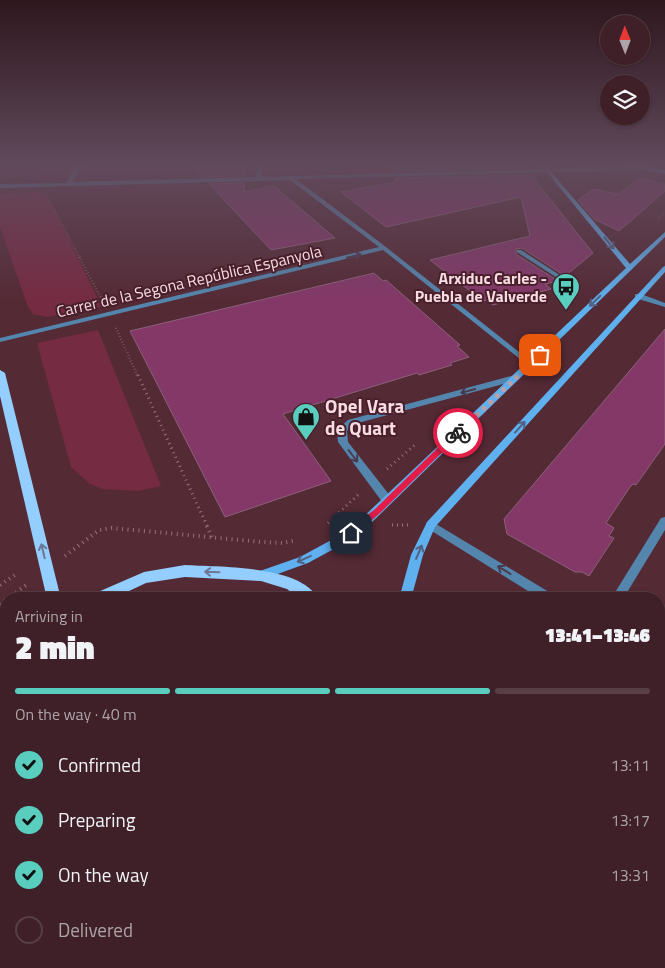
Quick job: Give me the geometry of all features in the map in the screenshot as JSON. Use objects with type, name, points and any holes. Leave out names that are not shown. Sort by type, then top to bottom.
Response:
[{"type":"main road","points":[[583,211],[630,268]]},
{"type":"main road","points":[[260,575],[304,560],[339,541],[363,524],[665,234]]},
{"type":"main road","points":[[407,592],[417,555],[431,525],[665,268]]},
{"type":"main road","points":[[0,373],[52,592]]},
{"type":"main road","points":[[112,592],[144,578],[185,571],[260,575],[292,585],[302,592]]},
{"type":"street","points":[[335,211],[530,365]]},
{"type":"street","name":"Carrer de la Segona República Espanyola","points":[[0,340],[384,248]]},
{"type":"street","points":[[520,251],[572,285]]},
{"type":"street","points":[[638,296],[665,305]]},
{"type":"street","points":[[387,500],[343,442],[342,430],[351,422],[515,378]]},
{"type":"street","points":[[621,592],[665,521]]},
{"type":"street","points":[[431,525],[540,592]]},
{"type":"path","points":[[55,211],[110,314],[212,537]]},
{"type":"path","points":[[326,524],[361,492]]},
{"type":"path","points":[[99,530],[118,528],[282,543],[303,539]]},
{"type":"path","points":[[0,585],[18,573]]},
{"type":"shaded area","points":[[0,211],[55,211],[102,307],[47,317],[33,314],[28,307],[0,227]]},
{"type":"shaded area","points":[[98,330],[161,486],[138,491],[103,489],[90,484],[71,467],[37,343]]},
{"type":"building","points":[[235,211],[304,211],[335,238],[271,250]]},
{"type":"building","points":[[366,211],[457,211],[386,227]]},
{"type":"building","points":[[524,211],[560,211],[593,253],[565,276],[522,248],[516,249],[516,254],[558,281],[545,284],[551,289],[493,305],[487,300],[483,301],[430,260],[530,236]]},
{"type":"building","points":[[587,211],[642,211],[619,231],[594,219]]},
{"type":"building","points":[[374,273],[383,281],[386,280],[460,345],[457,346],[469,357],[450,363],[452,365],[419,375],[417,373],[283,414],[331,481],[225,517],[130,331]]},
{"type":"building","points":[[665,329],[665,444],[636,485],[633,484],[630,487],[606,523],[614,528],[609,536],[614,538],[589,576],[582,572],[575,572],[507,534],[504,519]]},
{"type":"way so far","points":[[458,433],[540,355]]},
{"type":"place","name":"Arxiduc Carles - Puebla de Valverde","points":[[566,311]]},
{"type":"place","name":"Opel Vara de Quart","points":[[306,441]]},
{"type":"route","points":[[351,533],[376,512],[458,433]]}]
